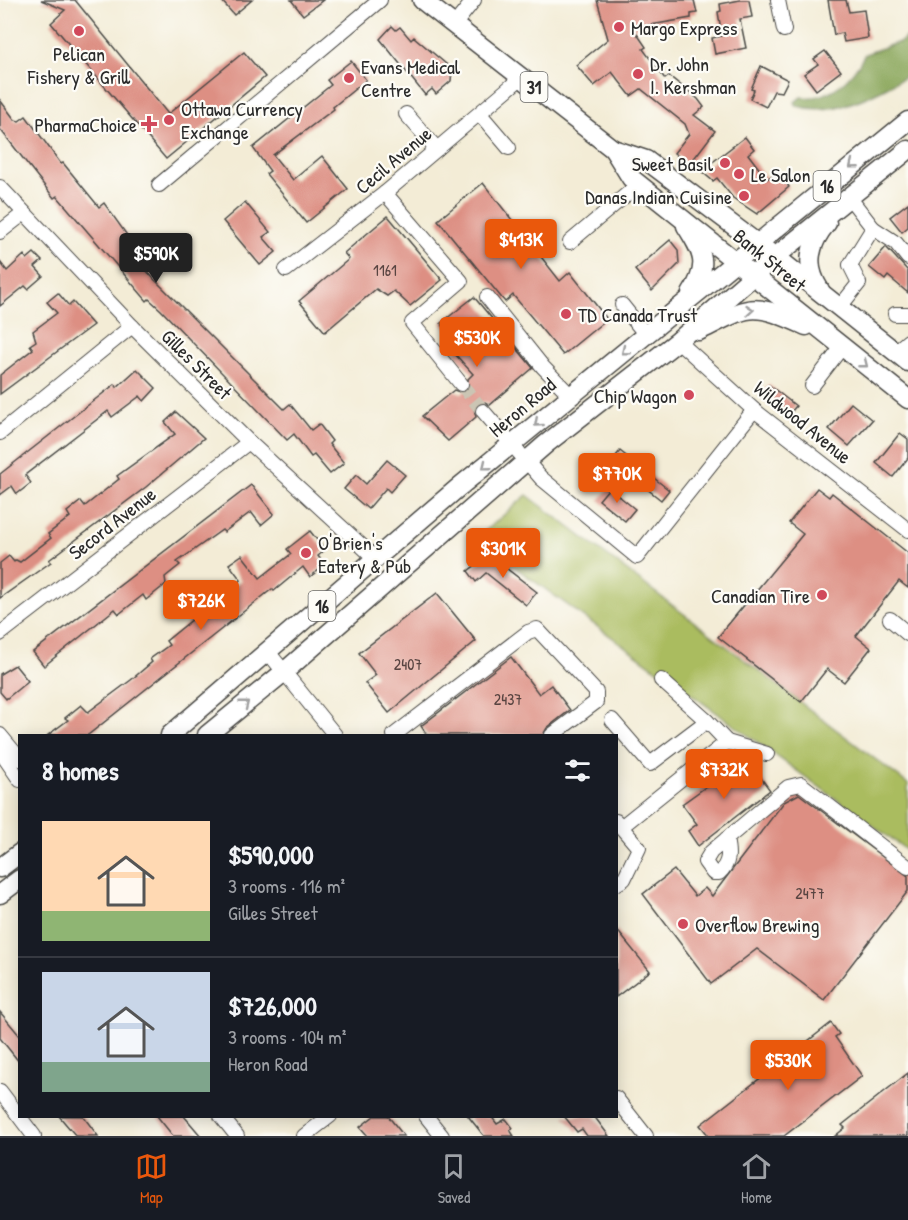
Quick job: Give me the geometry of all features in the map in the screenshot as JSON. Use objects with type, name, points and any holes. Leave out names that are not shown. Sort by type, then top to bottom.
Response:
[{"type":"main road","name":"Bank Street","points":[[422,0],[522,76],[613,150],[631,178],[908,399]]},
{"type":"main road","name":"Heron Road","points":[[171,734],[512,444],[908,121]]},
{"type":"main road","name":"Bank Street","points":[[613,150],[646,160],[839,308],[904,352]]},
{"type":"main road","name":"16","points":[[208,734],[284,672],[526,461],[678,341],[752,276],[908,150]]},
{"type":"main road","points":[[822,294],[811,272],[811,250],[824,226],[849,196]]},
{"type":"main road","points":[[681,217],[700,250],[703,264],[701,277],[686,302]]},
{"type":"main road","points":[[678,341],[750,308],[780,314],[835,342]]},
{"type":"main road","points":[[0,868],[18,854]]},
{"type":"main road","points":[[0,894],[18,880]]},
{"type":"street","points":[[159,185],[380,0]]},
{"type":"street","points":[[455,24],[474,0]]},
{"type":"street","points":[[778,0],[784,30]]},
{"type":"street","name":"Cecil Avenue","points":[[286,270],[480,114],[522,76]]},
{"type":"street","points":[[406,114],[437,149]]},
{"type":"street","points":[[480,114],[509,148]]},
{"type":"street","points":[[570,242],[639,184]]},
{"type":"street","name":"Gilles Street","points":[[0,187],[23,214],[132,326],[249,442],[376,559]]},
{"type":"street","points":[[385,192],[461,281],[412,323],[461,384]]},
{"type":"street","points":[[849,196],[873,228],[896,243],[908,258]]},
{"type":"street","points":[[0,232],[23,214]]},
{"type":"street","points":[[839,308],[859,283],[850,265],[873,228]]},
{"type":"street","points":[[487,297],[543,367],[571,396]]},
{"type":"street","points":[[622,305],[646,334]]},
{"type":"street","points":[[0,433],[132,326]]},
{"type":"street","name":"Wildwood Avenue","points":[[678,341],[754,410],[908,530]]},
{"type":"street","points":[[812,386],[835,342]]},
{"type":"street","points":[[483,411],[541,478],[637,557],[754,410]]},
{"type":"street","name":"Secord Avenue","points":[[0,634],[249,442]]},
{"type":"street","points":[[890,619],[908,634]]},
{"type":"street","points":[[395,734],[528,632],[537,629],[596,692],[596,702],[553,734]]},
{"type":"street","points":[[268,652],[334,734]]},
{"type":"street","points":[[661,680],[727,742],[767,754]]},
{"type":"street","points":[[612,720],[650,764],[707,721]]},
{"type":"street","points":[[0,735],[18,757]]},
{"type":"street","points":[[618,883],[624,879],[639,848],[619,824],[727,742]]},
{"type":"street","points":[[0,751],[18,777]]},
{"type":"street","points":[[726,839],[788,787],[801,784],[908,867]]},
{"type":"street","points":[[0,1091],[18,1115]]},
{"type":"street","points":[[618,1101],[646,1136]]},
{"type":"street","points":[[20,1118],[34,1136]]},
{"type":"street","points":[[223,1118],[237,1136]]},
{"type":"street","points":[[304,1136],[327,1118]]},
{"type":"street","points":[[428,1118],[442,1136]]},
{"type":"green space","points":[[908,35],[908,75],[855,102],[826,108],[811,109],[797,106],[795,102],[801,97],[821,95],[839,86],[854,71],[865,54],[902,41]]},
{"type":"green space","points":[[527,495],[908,784],[908,851],[476,539]]},
{"type":"building","points":[[41,0],[75,0],[168,114],[244,52],[265,77],[166,159],[51,23],[65,10]]},
{"type":"building","points":[[221,0],[252,0],[234,15]]},
{"type":"building","points":[[291,0],[323,0],[303,15]]},
{"type":"building","points":[[597,0],[694,0],[697,13],[691,14],[691,18],[633,28],[646,47],[643,49],[665,79],[669,76],[698,99],[704,107],[694,115],[715,131],[689,165],[674,153],[689,134],[685,124],[641,89],[631,96],[612,72],[594,86],[576,65],[608,39]]},
{"type":"building","points":[[749,0],[752,17],[740,19],[746,48],[715,54],[712,38],[722,36],[718,12],[721,11],[720,4]]},
{"type":"building","points":[[828,0],[846,0],[849,12],[864,10],[868,38],[844,42],[842,33],[834,35]]},
{"type":"building","points":[[392,26],[396,30],[400,27],[411,40],[414,37],[452,69],[451,81],[436,94],[432,89],[425,95],[380,39]]},
{"type":"building","points":[[825,51],[841,71],[816,90],[804,74],[818,64],[814,59]]},
{"type":"building","points":[[351,61],[366,80],[333,107],[334,109],[273,155],[293,180],[322,156],[348,189],[306,223],[266,174],[270,171],[253,148],[331,85],[327,80]]},
{"type":"building","points":[[761,66],[788,80],[782,92],[774,91],[766,107],[750,99],[754,90],[751,89]]},
{"type":"building","points":[[0,100],[15,120],[19,121],[26,116],[61,164],[63,163],[99,207],[104,203],[134,245],[128,250],[154,279],[284,409],[290,404],[311,430],[319,424],[332,441],[329,444],[344,463],[330,474],[314,455],[311,457],[294,434],[287,440],[161,310],[149,299],[147,301],[57,196],[54,198],[0,129]]},
{"type":"building","points":[[745,137],[754,149],[748,154],[767,179],[778,172],[789,187],[757,214],[733,198],[717,178],[713,181],[701,171]]},
{"type":"building","points":[[483,183],[560,281],[570,272],[607,319],[563,355],[513,295],[505,302],[438,220]]},
{"type":"building","points":[[245,202],[270,232],[263,237],[276,252],[260,265],[223,221]]},
{"type":"building","points":[[908,203],[908,227],[902,232],[890,217]]},
{"type":"building","points":[[388,216],[442,280],[410,306],[394,291],[387,296],[376,289],[325,332],[299,301],[349,259],[344,253]]},
{"type":"building","points":[[670,240],[678,250],[679,264],[652,291],[635,270]]},
{"type":"building","points":[[886,247],[908,271],[908,293],[888,276],[885,280],[869,267]]},
{"type":"building","points":[[34,253],[42,261],[35,267],[43,276],[28,289],[25,286],[0,306],[0,262],[7,271],[24,255],[27,259]]},
{"type":"building","points":[[58,293],[69,306],[73,302],[93,325],[0,394],[0,375],[33,349],[30,345],[36,341],[33,331],[57,313],[47,302]]},
{"type":"building","points":[[474,297],[533,368],[490,405],[485,402],[478,404],[474,409],[476,417],[448,441],[422,416],[454,390],[462,393],[469,388],[468,379],[473,374],[454,353],[460,347],[441,323]]},
{"type":"building","points":[[137,369],[156,388],[144,401],[140,396],[112,417],[108,411],[25,475],[31,483],[17,494],[12,486],[0,495],[0,474],[115,384],[117,387]]},
{"type":"building","points":[[769,385],[796,406],[787,417],[760,396]]},
{"type":"building","points":[[851,403],[872,420],[849,446],[829,429]]},
{"type":"building","points":[[176,412],[204,438],[146,487],[49,560],[51,562],[0,598],[0,563],[9,556],[14,562],[16,560],[20,562],[51,538],[48,534],[70,517],[67,512],[81,501],[85,506],[119,479],[117,476],[175,434],[165,422]]},
{"type":"building","points":[[900,433],[908,439],[908,458],[893,477],[876,463]]},
{"type":"building","points":[[620,451],[669,490],[661,500],[612,461]]},
{"type":"building","points":[[387,460],[405,475],[390,492],[386,488],[368,509],[344,489],[356,475],[366,484]]},
{"type":"building","points":[[251,485],[274,514],[261,525],[251,512],[224,532],[222,530],[177,562],[180,565],[165,577],[166,584],[146,600],[143,595],[119,614],[115,609],[44,666],[33,652]]},
{"type":"building","points":[[609,488],[635,509],[625,521],[599,500]]},
{"type":"building","name":"Canadian Tire","points":[[817,488],[829,497],[832,493],[908,553],[908,588],[899,581],[856,636],[871,648],[844,682],[827,669],[801,702],[718,637],[803,534],[789,523]]},
{"type":"building","points":[[310,531],[325,550],[318,556],[325,565],[310,577],[303,567],[274,591],[272,589],[89,734],[49,734],[68,720],[65,718],[81,705],[88,712],[131,680],[152,662],[150,659],[169,645],[166,641],[241,580],[229,564],[242,555],[260,578],[291,554],[287,549]]},
{"type":"building","points":[[489,555],[537,592],[526,605],[486,573],[476,582],[468,571]]},
{"type":"building","points":[[437,593],[476,641],[389,713],[365,683],[376,675],[359,653]]},
{"type":"building","points":[[511,657],[539,694],[551,685],[570,710],[547,728],[544,734],[426,734],[421,726]]},
{"type":"building","points":[[15,665],[28,681],[6,699],[0,692],[0,674]]},
{"type":"building","points":[[746,758],[770,790],[698,846],[688,831],[697,824],[682,804]]},
{"type":"building","points":[[799,794],[908,876],[908,891],[824,1000],[757,949],[711,984],[643,894],[674,870],[695,896],[705,888],[712,896],[784,802]]},
{"type":"building","points":[[618,931],[650,971],[618,995]]},
{"type":"building","points":[[0,1012],[18,1034],[18,1060],[0,1038]]},
{"type":"building","points":[[831,1023],[839,1034],[835,1037],[862,1076],[784,1136],[709,1136],[700,1125]]},
{"type":"building","points":[[908,1073],[908,1136],[835,1136],[845,1128],[842,1125]]},
{"type":"building","points":[[61,1118],[84,1118],[98,1136],[76,1136]]},
{"type":"building","points":[[159,1118],[186,1118],[201,1136],[173,1136]]},
{"type":"building","points":[[371,1118],[390,1118],[404,1136],[368,1136],[360,1127]]},
{"type":"building","points":[[470,1118],[492,1118],[497,1124],[506,1119],[513,1128],[510,1130],[514,1136],[484,1136]]},
{"type":"building","points":[[566,1118],[596,1118],[609,1136],[587,1136],[582,1129],[577,1132]]},
{"type":"tunnel","points":[[461,384],[483,411]]},
{"type":"place","name":"Margo Express","points":[[619,27]]},
{"type":"place","name":"Pelican Fishery & Grill","points":[[79,31]]},
{"type":"place","name":"Dr. John I. Kershman","points":[[638,74]]},
{"type":"place","name":"Evans Medical Centre","points":[[349,78]]},
{"type":"place","name":"Ottawa Currency Exchange","points":[[169,120]]},
{"type":"place","name":"PharmaChoice","points":[[149,124]]},
{"type":"place","name":"Sweet Basil","points":[[725,163]]},
{"type":"place","name":"Le Salon","points":[[739,174]]},
{"type":"place","name":"Danas Indian Cuisine","points":[[744,196]]},
{"type":"place","name":"TD Canada Trust","points":[[566,314]]},
{"type":"place","name":"Chip Wagon","points":[[689,395]]},
{"type":"place","name":"O'Brien's Eatery & Pub","points":[[306,553]]},
{"type":"place","name":"Canadian Tire","points":[[822,595]]},
{"type":"place","name":"Overflow Brewing","points":[[683,924]]}]
